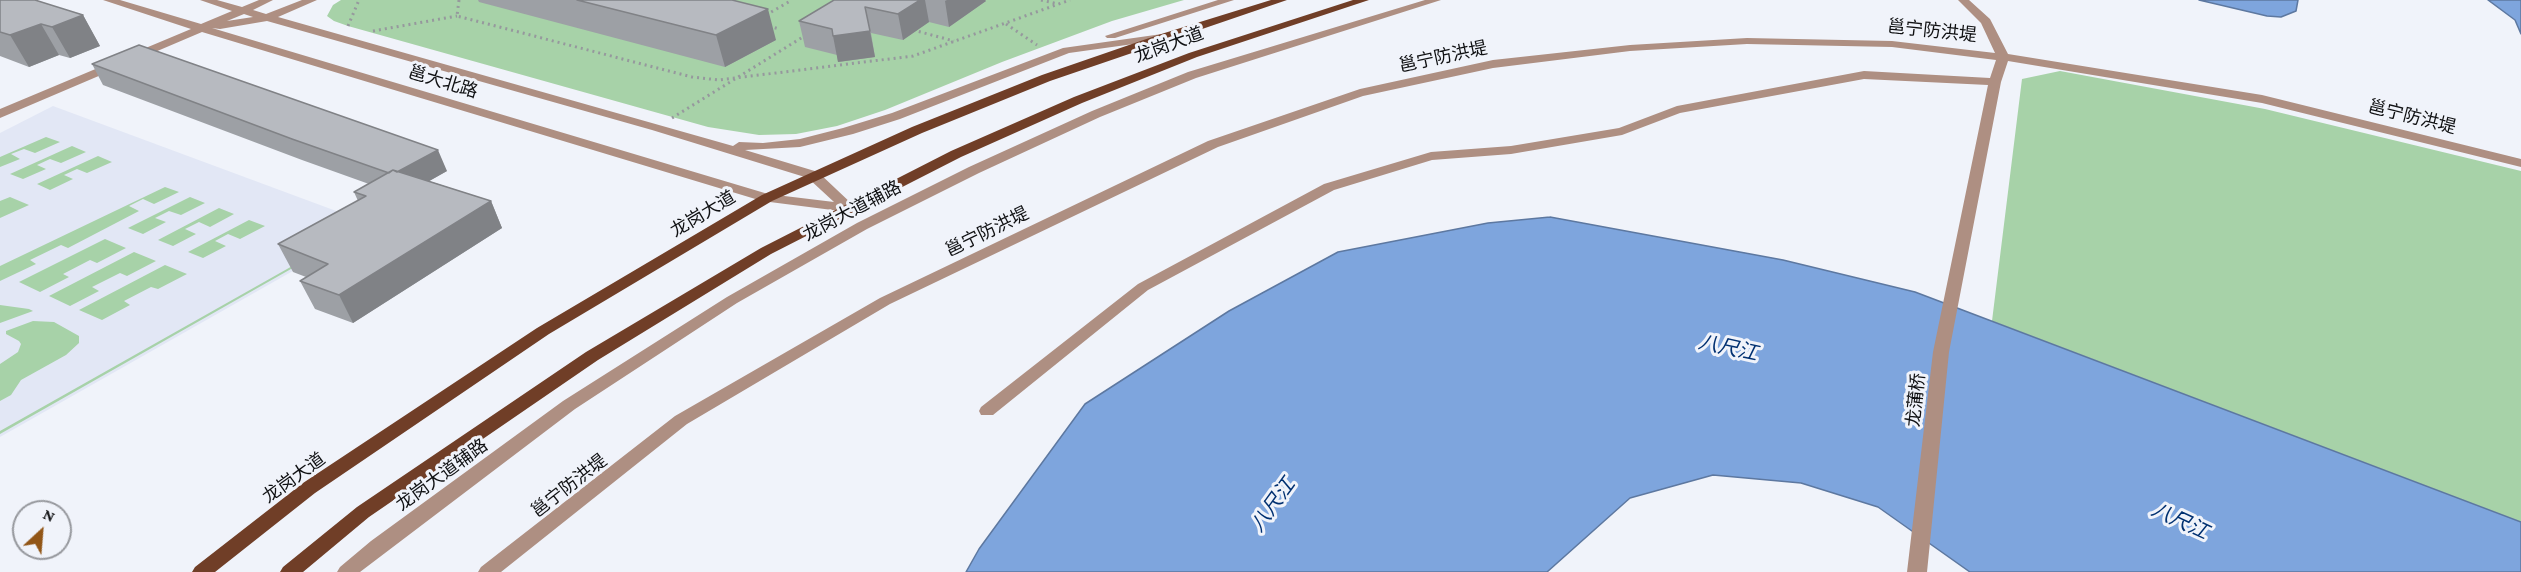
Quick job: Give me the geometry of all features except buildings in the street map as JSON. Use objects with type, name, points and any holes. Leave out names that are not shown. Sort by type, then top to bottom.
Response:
[{"type":"main road","name":"龙岗大道","points":[[202,572],[309,489],[543,331],[767,198],[917,130],[1036,82],[1162,37],[1282,0]]},
{"type":"main road","name":"龙岗大道","points":[[290,572],[363,512],[592,356],[766,251],[956,154],[1078,100],[1193,55],[1364,0]]},
{"type":"street","name":"邕大北路","points":[[108,0],[767,198],[848,208]]},
{"type":"street","name":"邕大北路","points":[[205,0],[721,146],[813,176]]},
{"type":"street","points":[[0,114],[268,0]]},
{"type":"street","points":[[202,28],[266,18],[312,0]]},
{"type":"street","points":[[721,146],[763,147],[800,142],[848,131],[896,116],[1067,50],[1228,0]]},
{"type":"street","name":"龙岗大道辅路","points":[[347,572],[378,546],[570,405],[732,300],[862,226],[984,165],[1096,114],[1192,75],[1436,0]]},
{"type":"street","points":[[1963,0],[1986,21],[2003,57]]},
{"type":"street","points":[[1067,50],[1162,37]]},
{"type":"street","name":"邕宁防洪堤","points":[[488,572],[681,420],[885,301],[1213,144],[1360,93],[1493,64],[1630,48],[1747,41],[1893,44],[2003,57],[2262,99],[2521,163]]},
{"type":"street","name":"龙蒲桥","points":[[1917,572],[1941,352],[1963,234],[1995,82],[2003,57]]},
{"type":"street","points":[[987,411],[1143,287],[1329,187],[1431,156],[1511,150],[1622,131],[1677,110],[1864,75],[1995,82]]},
{"type":"street","points":[[813,176],[848,208]]},
{"type":"path","points":[[348,26],[359,0]]},
{"type":"path","points":[[457,16],[459,0]]},
{"type":"path","points":[[760,17],[792,0]]},
{"type":"path","points":[[1041,0],[1059,4]]},
{"type":"path","points":[[369,32],[457,16],[692,77],[733,79],[914,56],[1070,0]]},
{"type":"path","points":[[1005,23],[1052,56]]},
{"type":"path","points":[[760,24],[779,29]]},
{"type":"path","points":[[909,30],[954,41]]},
{"type":"path","points":[[656,128],[812,31]]},
{"type":"shaded area","points":[[53,106],[374,225],[0,437],[0,133]]},
{"type":"green space","points":[[341,0],[1184,0],[1112,21],[1002,62],[885,110],[837,126],[796,134],[759,135],[708,127],[348,26],[327,16],[333,5]]},
{"type":"green space","points":[[2060,71],[2265,109],[2521,171],[2521,522],[1992,321],[2022,79]]},
{"type":"green space","points":[[46,137],[60,142],[35,153],[24,149],[11,154],[20,159],[0,167],[0,157]]},
{"type":"green space","points":[[72,146],[86,152],[61,163],[50,159],[37,165],[46,169],[23,179],[10,174]]},
{"type":"green space","points":[[98,156],[112,162],[87,173],[77,169],[64,175],[73,179],[50,190],[37,184]]},
{"type":"green space","points":[[165,187],[179,192],[154,204],[143,199],[129,206],[139,211],[68,248],[61,245],[30,260],[36,264],[0,281],[0,266]]},
{"type":"green space","points":[[10,197],[29,205],[0,218],[0,201]]},
{"type":"green space","points":[[190,197],[205,203],[181,215],[169,211],[155,218],[166,222],[143,234],[128,228]]},
{"type":"green space","points":[[219,208],[234,214],[210,227],[199,222],[185,229],[196,234],[173,246],[158,240]]},
{"type":"green space","points":[[249,220],[265,226],[240,239],[228,234],[215,241],[226,246],[203,258],[188,252]]},
{"type":"green space","points":[[105,239],[126,248],[97,263],[90,260],[63,274],[69,277],[40,292],[19,282]]},
{"type":"green space","points":[[326,247],[328,248],[0,434],[0,431]]},
{"type":"green space","points":[[134,252],[156,261],[127,276],[120,273],[92,287],[99,291],[70,306],[49,296]]},
{"type":"green space","points":[[165,265],[187,274],[158,289],[151,287],[124,301],[130,305],[102,320],[79,310]]},
{"type":"green space","points":[[0,305],[29,309],[33,311],[0,323]]},
{"type":"green space","points":[[33,321],[54,322],[79,336],[79,343],[66,355],[21,380],[11,395],[0,401],[0,364],[18,352],[21,344],[6,334],[6,331]]},
{"type":"water","points":[[2199,0],[2298,0],[2296,11],[2281,17],[2267,16]]},
{"type":"water","points":[[2488,0],[2521,0],[2521,34],[2515,20]]},
{"type":"water","name":"八尺江","points":[[1550,217],[1783,260],[1915,292],[2521,522],[2521,572],[1970,572],[1878,507],[1801,483],[1713,475],[1630,498],[1547,572],[966,572],[979,549],[1085,404],[1229,311],[1338,252],[1488,223]]}]
